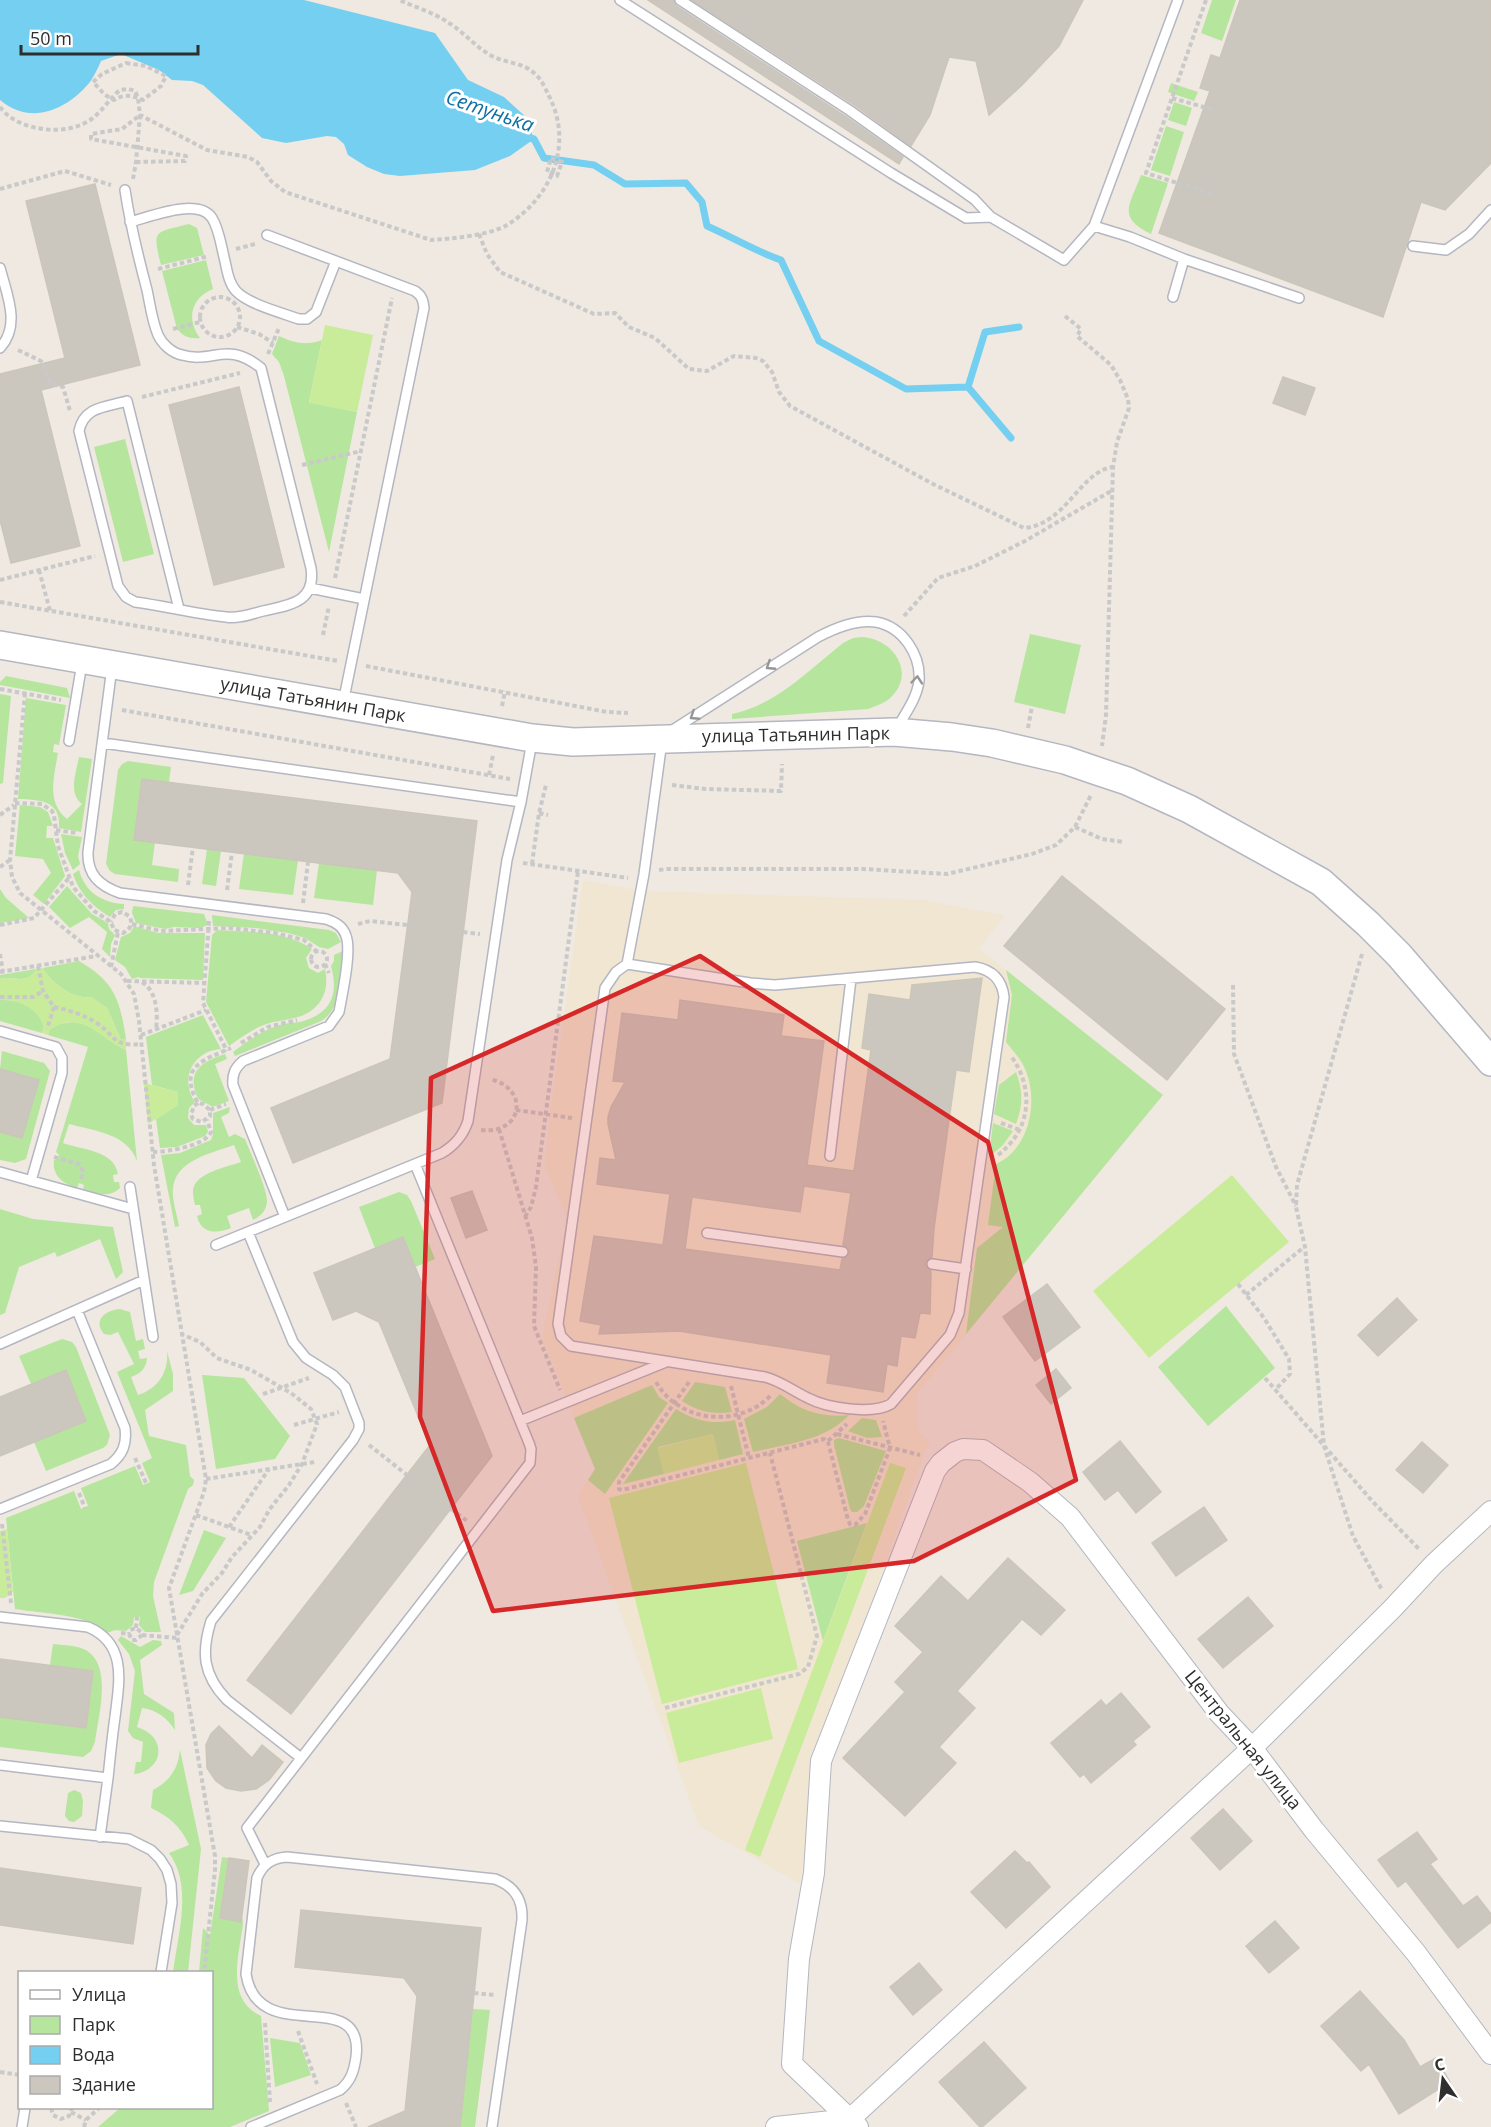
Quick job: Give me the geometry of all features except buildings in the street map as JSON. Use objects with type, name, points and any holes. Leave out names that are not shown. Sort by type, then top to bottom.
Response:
[{"type":"street","name":"улица Татьянин Парк","points":[[0,645],[532,738],[573,742],[894,732],[992,743],[1065,760],[1127,782],[1220,825],[1321,882],[1399,955],[1491,1062]]},
{"type":"street","name":"Центральная улица","points":[[854,2123],[792,2064],[799,1959],[814,1873],[820,1761],[935,1471],[941,1462],[963,1449],[974,1448],[989,1454],[1030,1482],[1070,1517],[1219,1713],[1252,1748],[1314,1830],[1416,1953],[1491,2054]]},
{"type":"street","points":[[776,2127],[854,2123],[1252,1748],[1434,1564],[1489,1516]]},
{"type":"lane","points":[[620,0],[966,219],[991,217]]},
{"type":"lane","points":[[680,0],[849,110],[974,200],[991,217],[1064,260],[1095,226],[1178,0]]},
{"type":"lane","points":[[125,190],[130,222],[157,333],[165,345],[182,355],[197,357],[232,353],[243,356],[261,368],[311,568],[310,588],[300,600],[244,616],[227,618],[135,602],[126,597],[118,586],[80,430],[81,423],[89,412],[127,401],[179,609]]},
{"type":"lane","points":[[130,222],[188,207],[201,209],[212,218],[216,226],[228,276],[236,291],[251,301],[299,319],[307,319],[316,312],[336,261]]},
{"type":"lane","points":[[1413,246],[1446,250],[1469,234],[1491,210]]},
{"type":"lane","points":[[1095,226],[1299,298]]},
{"type":"lane","points":[[267,235],[395,283],[419,294],[424,302],[343,705]]},
{"type":"lane","points":[[1173,297],[1184,259]]},
{"type":"lane","points":[[0,268],[12,316],[11,328],[2,346]]},
{"type":"lane","points":[[310,588],[364,600]]},
{"type":"lane","points":[[627,964],[765,984],[975,967],[991,972],[1001,983],[1004,997],[961,1305],[950,1335],[896,1400],[879,1409],[863,1410],[821,1403],[808,1399],[765,1377],[571,1346],[564,1341],[558,1330],[605,988],[616,972],[627,964],[644,873],[662,738],[818,637],[835,628],[853,623],[876,622],[896,631],[906,639],[918,662],[919,682],[911,704],[894,732]]},
{"type":"lane","points":[[69,741],[82,659]]},
{"type":"lane","points":[[113,665],[88,852],[92,874],[106,888],[120,893],[302,915],[333,921],[343,929],[348,948],[339,1012],[334,1021],[322,1029],[243,1061],[235,1068],[233,1085],[285,1217]]},
{"type":"lane","points":[[216,1245],[415,1164],[450,1148],[458,1141],[466,1128],[507,860],[521,802],[532,738]]},
{"type":"lane","points":[[102,742],[521,802]]},
{"type":"lane","points":[[830,1156],[851,978]]},
{"type":"lane","points":[[0,1031],[56,1047],[63,1058],[64,1065],[31,1181]]},
{"type":"lane","points":[[265,1864],[247,1828],[530,1463],[531,1449],[415,1164]]},
{"type":"lane","points":[[0,1172],[133,1209]]},
{"type":"lane","points":[[130,1187],[153,1337]]},
{"type":"lane","points":[[248,1232],[293,1342],[306,1358],[345,1387],[359,1423],[356,1436],[212,1621],[206,1639],[205,1661],[212,1681],[227,1701],[301,1758]]},
{"type":"lane","points":[[706,1233],[843,1252]]},
{"type":"lane","points":[[932,1264],[966,1269]]},
{"type":"lane","points":[[0,1344],[144,1280]]},
{"type":"lane","points":[[0,1508],[111,1464],[125,1446],[125,1428],[77,1310]]},
{"type":"lane","points":[[565,1403],[561,1405],[668,1361]]},
{"type":"lane","points":[[520,1421],[565,1403]]},
{"type":"lane","points":[[0,1617],[88,1627],[97,1631],[110,1644],[118,1661],[120,1678],[108,1778],[110,1796],[100,1836]]},
{"type":"lane","points":[[0,1765],[108,1778]]},
{"type":"lane","points":[[0,1826],[129,1839],[142,1844],[160,1860],[167,1870],[171,1884],[172,1903],[161,1971]]},
{"type":"lane","points":[[251,2127],[340,2090],[351,2077],[357,2043],[356,2037],[348,2026],[336,2020],[271,2011],[252,1994],[246,1974],[255,1884],[265,1864],[287,1857],[495,1879],[512,1887],[521,1902],[522,1920],[492,2127]]},
{"type":"lane","points":[[22,2127],[25,2109]]},
{"type":"path","points":[[140,114],[207,150],[248,157],[257,162],[271,181],[285,192],[431,240],[479,234],[505,227],[529,209],[542,194],[552,174],[559,146],[559,123],[554,105],[534,73],[513,62],[495,58],[475,46],[447,21],[399,0]]},
{"type":"path","points":[[1206,0],[1146,173],[1212,195]]},
{"type":"path","points":[[126,63],[146,66],[166,76],[161,86],[142,100],[122,95],[114,100],[110,98],[93,82],[112,68],[126,63]]},
{"type":"path","points":[[0,106],[18,122],[45,130],[78,126],[93,118],[110,98]]},
{"type":"path","points":[[138,98],[140,114],[138,148],[136,162],[185,161],[186,156],[138,148],[91,139],[91,134],[123,129],[140,114]]},
{"type":"path","points":[[1172,98],[1214,110]]},
{"type":"path","points":[[0,189],[65,171],[125,190]]},
{"type":"path","points":[[479,234],[487,254],[500,273],[594,314],[615,313],[628,327],[655,338],[689,369],[707,370],[734,356],[763,361],[772,372],[779,392],[790,406],[933,484],[1024,528],[1042,523],[1066,506],[1078,490],[1103,468],[1113,467]]},
{"type":"path","points":[[323,635],[395,283]]},
{"type":"path","points":[[222,297],[231,301],[237,308],[239,317],[237,327],[231,334],[222,337],[212,336],[204,330],[200,321],[200,312],[213,298],[222,297]]},
{"type":"path","points":[[1065,316],[1081,329],[1077,336],[1111,365],[1128,399],[1129,408],[1117,442],[1113,467],[1111,599],[1106,715],[1101,749]]},
{"type":"path","points":[[157,333],[200,321]]},
{"type":"path","points":[[237,327],[259,334],[273,343]]},
{"type":"path","points":[[2,346],[41,361],[50,383],[61,386],[64,390],[71,417],[81,423]]},
{"type":"path","points":[[287,469],[361,451]]},
{"type":"path","points":[[904,616],[938,578],[975,566],[1113,489]]},
{"type":"path","points":[[0,580],[110,552]]},
{"type":"path","points":[[39,570],[50,611]]},
{"type":"path","points":[[0,602],[505,691],[607,712],[628,713]]},
{"type":"path","points":[[0,689],[75,702]]},
{"type":"path","points":[[502,706],[505,691]]},
{"type":"path","points":[[25,693],[10,860],[12,877],[20,893],[127,981],[134,994],[141,1035],[153,1152],[206,1479],[204,1492],[169,1588],[215,1856],[204,1971]]},
{"type":"path","points":[[1028,729],[1032,706]]},
{"type":"path","points":[[107,708],[515,780]]},
{"type":"path","points":[[489,775],[493,755]]},
{"type":"path","points":[[656,783],[705,789],[781,790],[783,764]]},
{"type":"path","points":[[532,864],[538,813],[546,785]]},
{"type":"path","points":[[507,860],[629,878],[644,873],[677,869],[863,869],[947,874],[1032,854],[1056,845],[1075,827],[1093,789]]},
{"type":"path","points":[[0,815],[15,804],[42,804],[52,810],[58,846],[78,895],[97,913],[111,922],[114,930],[127,931],[132,924]]},
{"type":"path","points":[[538,813],[548,815]]},
{"type":"path","points":[[1075,827],[1102,839],[1124,842]]},
{"type":"path","points":[[186,901],[193,847]]},
{"type":"path","points":[[225,906],[232,852]]},
{"type":"path","points":[[0,867],[10,860]]},
{"type":"path","points":[[302,915],[308,862]]},
{"type":"path","points":[[525,1216],[531,1207],[535,1193],[578,871]]},
{"type":"path","points":[[0,925],[31,920],[70,878]]},
{"type":"path","points":[[210,904],[203,1000],[235,1068]]},
{"type":"path","points":[[111,922],[115,914],[122,912],[129,916],[132,924]]},
{"type":"path","points":[[343,929],[370,921],[407,925]]},
{"type":"path","points":[[132,924],[161,931],[229,928],[283,935],[307,942],[316,951]]},
{"type":"path","points":[[111,967],[118,932]]},
{"type":"path","points":[[463,932],[471,933]]},
{"type":"path","points":[[325,964],[319,967],[313,965],[311,955],[320,950],[326,954],[325,964],[330,980]]},
{"type":"path","points":[[1296,1207],[1297,1185],[1363,953]]},
{"type":"path","points":[[0,954],[2,972],[97,955]]},
{"type":"path","points":[[38,966],[43,991],[54,1006],[93,1020],[119,1043],[141,1044]]},
{"type":"path","points":[[127,981],[205,983]]},
{"type":"path","points":[[142,981],[147,985],[155,1002],[156,1029]]},
{"type":"path","points":[[1233,985],[1234,1054],[1276,1167],[1296,1207],[1305,1247],[1324,1446],[1353,1536],[1392,1609]]},
{"type":"path","points":[[0,997],[33,997],[43,991]]},
{"type":"path","points":[[43,1044],[54,1006]]},
{"type":"path","points":[[141,1035],[206,1010]]},
{"type":"path","points":[[198,1103],[191,1085],[195,1067],[205,1058],[226,1050],[268,1027],[297,1020]]},
{"type":"path","points":[[981,1164],[1004,1150],[1013,1140],[1021,1128],[1026,1108],[1026,1088],[1023,1075],[1008,1052],[998,1043]]},
{"type":"path","points":[[466,1128],[488,1131],[499,1129],[513,1119],[516,1110],[517,1101],[513,1091],[505,1083],[475,1075]]},
{"type":"path","points":[[153,1152],[175,1151],[208,1138],[211,1132],[207,1120],[210,1110],[198,1103]]},
{"type":"path","points":[[198,1103],[191,1110],[193,1119],[202,1122],[207,1120]]},
{"type":"path","points":[[516,1110],[550,1114]]},
{"type":"path","points":[[499,1129],[532,1238],[536,1268],[534,1326],[565,1403]]},
{"type":"path","points":[[39,1153],[82,1166],[83,1174],[78,1194]]},
{"type":"path","points":[[1246,1295],[1305,1247]]},
{"type":"path","points":[[1238,1284],[1264,1318],[1289,1359],[1290,1374],[1276,1389]]},
{"type":"path","points":[[177,1637],[202,1594],[222,1574],[232,1557],[262,1524],[269,1510],[287,1488],[302,1464],[315,1432],[317,1419],[311,1409],[281,1388],[251,1370],[217,1358],[200,1342],[181,1334]]},
{"type":"path","points":[[699,1366],[619,1482],[620,1490],[826,1440],[848,1520],[853,1525],[858,1523],[865,1514],[890,1448],[879,1409]]},
{"type":"path","points":[[649,1369],[656,1383],[674,1403],[693,1413],[716,1417],[738,1415],[757,1407],[782,1384]]},
{"type":"path","points":[[263,1394],[326,1371]]},
{"type":"path","points":[[727,1371],[749,1458]]},
{"type":"path","points":[[1265,1378],[1373,1502],[1434,1564]]},
{"type":"path","points":[[294,1425],[354,1408]]},
{"type":"path","points":[[837,1434],[923,1456]]},
{"type":"path","points":[[356,1436],[407,1475]]},
{"type":"path","points":[[125,1446],[136,1461],[147,1485]]},
{"type":"path","points":[[665,1708],[799,1674],[808,1667],[816,1643],[816,1633],[770,1453]]},
{"type":"path","points":[[206,1479],[339,1458]]},
{"type":"path","points":[[229,1527],[269,1469]]},
{"type":"path","points":[[0,1508],[13,1618]]},
{"type":"path","points":[[451,1509],[458,1514]]},
{"type":"path","points":[[196,1515],[272,1544]]},
{"type":"path","points":[[136,1628],[137,1617]]},
{"type":"path","points":[[136,1628],[130,1630],[130,1637],[136,1640],[141,1635],[177,1637]]},
{"type":"path","points":[[136,1628],[141,1635]]},
{"type":"path","points":[[264,2007],[271,2119]]},
{"type":"path","points":[[292,2014],[322,2098]]},
{"type":"path","points":[[0,2072],[18,2075]]},
{"type":"path","points":[[51,2109],[53,2115],[61,2119],[65,2119],[71,2110],[86,2120]]},
{"type":"path","points":[[84,2127],[86,2120],[98,2109]]},
{"type":"path","points":[[353,2121],[356,2127]]},
{"type":"highlighted area","points":[[700,956],[988,1142],[1076,1480],[914,1561],[493,1611],[420,1417],[431,1078]]},
{"type":"shaded area","points":[[583,880],[640,891],[921,900],[1005,915],[979,949],[1163,1095],[917,1394],[919,1433],[930,1442],[923,1456],[816,1759],[800,1884],[699,1826],[578,1496],[595,1469],[542,1338],[567,1219],[545,1166],[550,1114]]},
{"type":"green space","points":[[1212,0],[1236,0],[1222,41],[1201,33]]},
{"type":"green space","points":[[1171,83],[1198,92],[1194,101],[1168,92]]},
{"type":"green space","points":[[1174,102],[1192,108],[1186,126],[1168,120]]},
{"type":"green space","points":[[1166,126],[1184,132],[1170,176],[1151,170]]},
{"type":"green space","points":[[1141,175],[1168,183],[1151,234],[1133,222],[1130,216],[1130,202]]},
{"type":"green space","points":[[189,224],[197,228],[204,255],[161,265],[157,245],[158,234]]},
{"type":"green space","points":[[206,260],[213,289],[196,303],[192,317],[200,338],[190,338],[177,329],[162,271]]},
{"type":"green space","points":[[325,325],[373,335],[357,412],[309,403]]},
{"type":"green space","points":[[279,336],[300,343],[322,340],[309,402],[357,412],[329,552],[284,376],[279,362],[272,354]]},
{"type":"green space","points":[[125,439],[154,554],[123,562],[94,447]]},
{"type":"green space","points":[[1030,634],[1081,645],[1065,714],[1014,702]]},
{"type":"green space","points":[[862,637],[884,644],[898,660],[901,679],[897,690],[887,701],[868,709],[732,719],[732,714],[763,703],[777,695],[843,643]]},
{"type":"green space","points":[[6,676],[67,688],[70,698],[0,685]]},
{"type":"green space","points":[[0,694],[11,696],[3,783],[0,784]]},
{"type":"green space","points":[[26,698],[66,705],[59,745],[54,744],[53,752],[58,753],[53,789],[56,805],[67,819],[82,804],[74,789],[79,757],[92,759],[81,832],[59,828],[57,812],[48,803],[18,799]]},
{"type":"green space","points":[[128,761],[171,767],[169,782],[142,779],[155,842],[152,865],[179,869],[178,882],[115,874],[106,864],[118,770]]},
{"type":"green space","points":[[20,805],[40,807],[48,812],[53,826],[47,826],[46,838],[53,838],[65,876],[44,904],[33,895],[51,873],[43,859],[15,856]]},
{"type":"green space","points":[[61,834],[82,837],[78,856],[80,864],[73,870],[65,853]]},
{"type":"green space","points":[[207,849],[221,851],[216,886],[202,884]]},
{"type":"green space","points":[[244,853],[298,860],[293,895],[239,889]]},
{"type":"green space","points":[[319,863],[377,870],[373,905],[314,898]]},
{"type":"green space","points":[[79,870],[90,890],[102,899],[124,904],[124,909],[116,910],[110,917],[92,904],[73,874]]},
{"type":"green space","points":[[67,886],[92,914],[108,923],[109,929],[115,935],[111,944],[110,957],[102,949],[107,932],[89,917],[70,928],[49,907]]},
{"type":"green space","points":[[0,889],[6,898],[29,918],[0,923]]},
{"type":"green space","points":[[133,906],[204,914],[208,925],[200,928],[165,929],[136,923],[132,913]]},
{"type":"green space","points":[[212,915],[329,930],[336,933],[341,942],[328,949],[288,933],[256,928],[213,926]]},
{"type":"green space","points":[[134,926],[158,933],[205,933],[203,980],[139,977],[132,979],[125,967],[115,960],[121,937],[130,933]]},
{"type":"green space","points":[[217,930],[278,935],[312,949],[306,958],[309,968],[318,973],[325,969],[326,988],[319,1003],[314,1009],[299,1017],[259,1027],[229,1046],[206,1002],[212,935]]},
{"type":"green space","points":[[343,951],[339,991],[327,1017],[235,1056],[233,1052],[261,1033],[280,1025],[311,1018],[326,1008],[333,994],[331,966],[334,955]]},
{"type":"green space","points":[[79,961],[101,977],[114,993],[126,1039],[121,1040],[107,1008],[91,997],[77,996],[63,989],[43,968]]},
{"type":"green space","points":[[43,968],[63,989],[77,996],[91,997],[107,1008],[121,1040],[126,1039],[126,1050],[81,1023],[61,1024],[49,1030],[48,1035],[42,1033],[44,1026],[32,1009],[14,1001],[0,1000],[0,979],[24,979],[36,969]]},
{"type":"green space","points":[[36,969],[24,979],[0,979],[0,975]]},
{"type":"green space","points":[[1006,970],[1163,1095],[966,1334],[977,1248],[1003,1227],[988,1225],[996,1164],[1008,1157],[1024,1136],[1031,1109],[1029,1081],[1025,1069],[1006,1042],[1012,995]]},
{"type":"green space","points":[[0,1000],[27,1005],[41,1019],[44,1026],[42,1033],[0,1021]]},
{"type":"green space","points":[[203,1015],[221,1049],[203,1055],[192,1068],[188,1084],[195,1102],[189,1108],[188,1118],[194,1125],[206,1125],[208,1132],[205,1136],[177,1147],[160,1148],[156,1119],[178,1105],[178,1092],[152,1085],[146,1037]]},
{"type":"green space","points":[[73,1022],[94,1029],[126,1050],[137,1161],[126,1144],[118,1139],[69,1124],[63,1143],[96,1152],[110,1160],[118,1174],[113,1175],[114,1182],[119,1182],[120,1188],[111,1193],[102,1194],[83,1189],[84,1185],[79,1183],[77,1188],[72,1186],[57,1175],[54,1166],[54,1160],[58,1160],[59,1155],[56,1152],[88,1047],[48,1035],[49,1030],[59,1024]]},
{"type":"green space","points":[[2,1051],[44,1063],[50,1071],[26,1159],[15,1163],[0,1160],[0,1132],[22,1138],[38,1080],[0,1069]]},
{"type":"green space","points":[[225,1054],[227,1059],[215,1064],[229,1101],[212,1107],[198,1097],[194,1086],[195,1073],[203,1064]]},
{"type":"green space","points":[[1016,1072],[1021,1098],[1016,1124],[994,1114],[999,1085]]},
{"type":"green space","points":[[144,1083],[178,1092],[178,1105],[148,1124]]},
{"type":"green space","points":[[230,1107],[229,1113],[221,1117],[229,1137],[235,1134],[245,1139],[265,1189],[266,1208],[253,1220],[249,1208],[227,1216],[231,1228],[220,1231],[210,1231],[199,1222],[197,1216],[202,1214],[200,1205],[195,1205],[193,1191],[195,1185],[205,1175],[241,1162],[234,1145],[196,1159],[180,1171],[173,1189],[179,1226],[175,1227],[161,1155],[180,1153],[211,1140],[213,1113]]},
{"type":"green space","points":[[993,1123],[1013,1131],[1003,1145],[989,1157]]},
{"type":"green space","points":[[1232,1175],[1289,1242],[1149,1358],[1093,1291]]},
{"type":"green space","points":[[399,1192],[407,1195],[411,1201],[435,1259],[415,1267],[402,1237],[375,1248],[359,1207]]},
{"type":"green space","points":[[0,1209],[33,1219],[113,1227],[123,1272],[116,1279],[100,1239],[57,1257],[55,1252],[19,1267],[5,1313],[0,1315]]},
{"type":"green space","points":[[1226,1306],[1275,1368],[1208,1426],[1158,1367]]},
{"type":"green space","points":[[120,1309],[130,1312],[136,1341],[143,1339],[145,1349],[138,1351],[140,1359],[147,1358],[142,1370],[131,1377],[138,1395],[151,1389],[161,1379],[166,1366],[167,1351],[173,1374],[173,1391],[145,1410],[149,1436],[186,1445],[190,1476],[194,1480],[193,1485],[188,1489],[154,1582],[153,1596],[161,1632],[145,1632],[139,1625],[140,1617],[134,1617],[133,1625],[126,1631],[115,1630],[107,1633],[98,1626],[76,1618],[15,1609],[6,1518],[74,1491],[81,1509],[88,1506],[81,1488],[135,1466],[143,1485],[150,1482],[142,1463],[152,1458],[117,1372],[134,1364],[118,1332],[110,1335],[104,1334],[99,1324],[102,1317],[110,1311]]},
{"type":"green space","points":[[62,1339],[72,1342],[76,1347],[110,1435],[107,1445],[103,1448],[46,1471],[34,1442],[86,1420],[66,1370],[31,1384],[19,1356]]},
{"type":"green space","points":[[202,1375],[244,1378],[290,1436],[275,1459],[216,1469]]},
{"type":"green space","points":[[695,1382],[725,1387],[732,1412],[706,1411],[682,1401]]},
{"type":"green space","points":[[652,1385],[659,1397],[668,1403],[605,1494],[588,1480],[595,1469],[574,1418]]},
{"type":"green space","points":[[780,1394],[812,1412],[839,1416],[849,1415],[829,1431],[817,1436],[753,1452],[744,1419],[767,1407]]},
{"type":"green space","points":[[676,1409],[704,1421],[735,1420],[743,1454],[719,1460],[713,1434],[658,1447],[664,1474],[623,1484]]},
{"type":"green space","points":[[862,1418],[876,1420],[882,1437],[867,1438],[848,1431]]},
{"type":"green space","points":[[713,1434],[719,1460],[664,1474],[657,1448]]},
{"type":"green space","points":[[839,1438],[886,1451],[864,1506],[857,1512],[852,1512],[850,1509],[834,1445],[834,1440]]},
{"type":"green space","points":[[746,1463],[798,1669],[662,1704],[609,1498]]},
{"type":"green space","points":[[890,1463],[906,1468],[760,1857],[745,1850]]},
{"type":"green space","points":[[867,1523],[823,1641],[797,1541]]},
{"type":"green space","points":[[7,1529],[13,1592],[5,1598],[0,1598],[0,1531]]},
{"type":"green space","points":[[204,1530],[226,1538],[193,1591],[179,1595]]},
{"type":"green space","points":[[121,1636],[140,1647],[153,1640],[161,1641],[162,1645],[140,1660],[144,1694],[174,1713],[175,1730],[161,1715],[142,1708],[137,1727],[147,1731],[154,1738],[158,1752],[152,1766],[134,1774],[136,1762],[141,1762],[143,1742],[133,1738],[128,1731],[135,1671],[129,1654],[118,1640]]},
{"type":"green space","points":[[53,1644],[81,1648],[91,1654],[98,1664],[102,1690],[95,1742],[91,1751],[83,1757],[0,1747],[0,1717],[86,1728],[93,1671],[50,1665]]},
{"type":"green space","points":[[761,1688],[773,1739],[679,1763],[666,1713]]},
{"type":"green space","points":[[180,1750],[201,1849],[188,1971],[173,1971],[182,1911],[182,1895],[176,1866],[169,1853],[189,1845],[174,1823],[151,1808],[153,1790],[172,1774]]},
{"type":"green space","points":[[74,1790],[81,1793],[83,1801],[82,1816],[74,1822],[69,1821],[65,1816],[68,1793]]},
{"type":"green space","points":[[222,1857],[229,1858],[220,1918],[240,1922],[242,1915],[243,1924],[237,1963],[238,1988],[242,1999],[261,2016],[269,2111],[230,2127],[98,2127],[119,2109],[213,2109],[213,1971],[199,1971],[203,1928],[210,1935]]},
{"type":"green space","points":[[473,2009],[490,2010],[475,2127],[460,2127]]},
{"type":"green space","points":[[270,2038],[300,2043],[311,2075],[275,2087]]},
{"type":"water","points":[[0,0],[304,0],[435,33],[468,80],[504,97],[526,117],[534,139],[510,156],[475,170],[400,176],[384,174],[348,155],[344,144],[336,137],[327,136],[286,143],[262,138],[203,85],[192,81],[172,80],[159,70],[121,54],[101,61],[90,82],[81,92],[60,107],[36,113],[24,112],[0,100]]},
{"type":"waterway","name":"Сетунька","points":[[526,137],[534,139],[544,158],[594,165],[625,184],[686,183],[702,202],[707,226],[781,260],[819,341],[906,389],[968,387],[1011,438]]},
{"type":"waterway","points":[[968,387],[985,332],[1019,327]]}]
